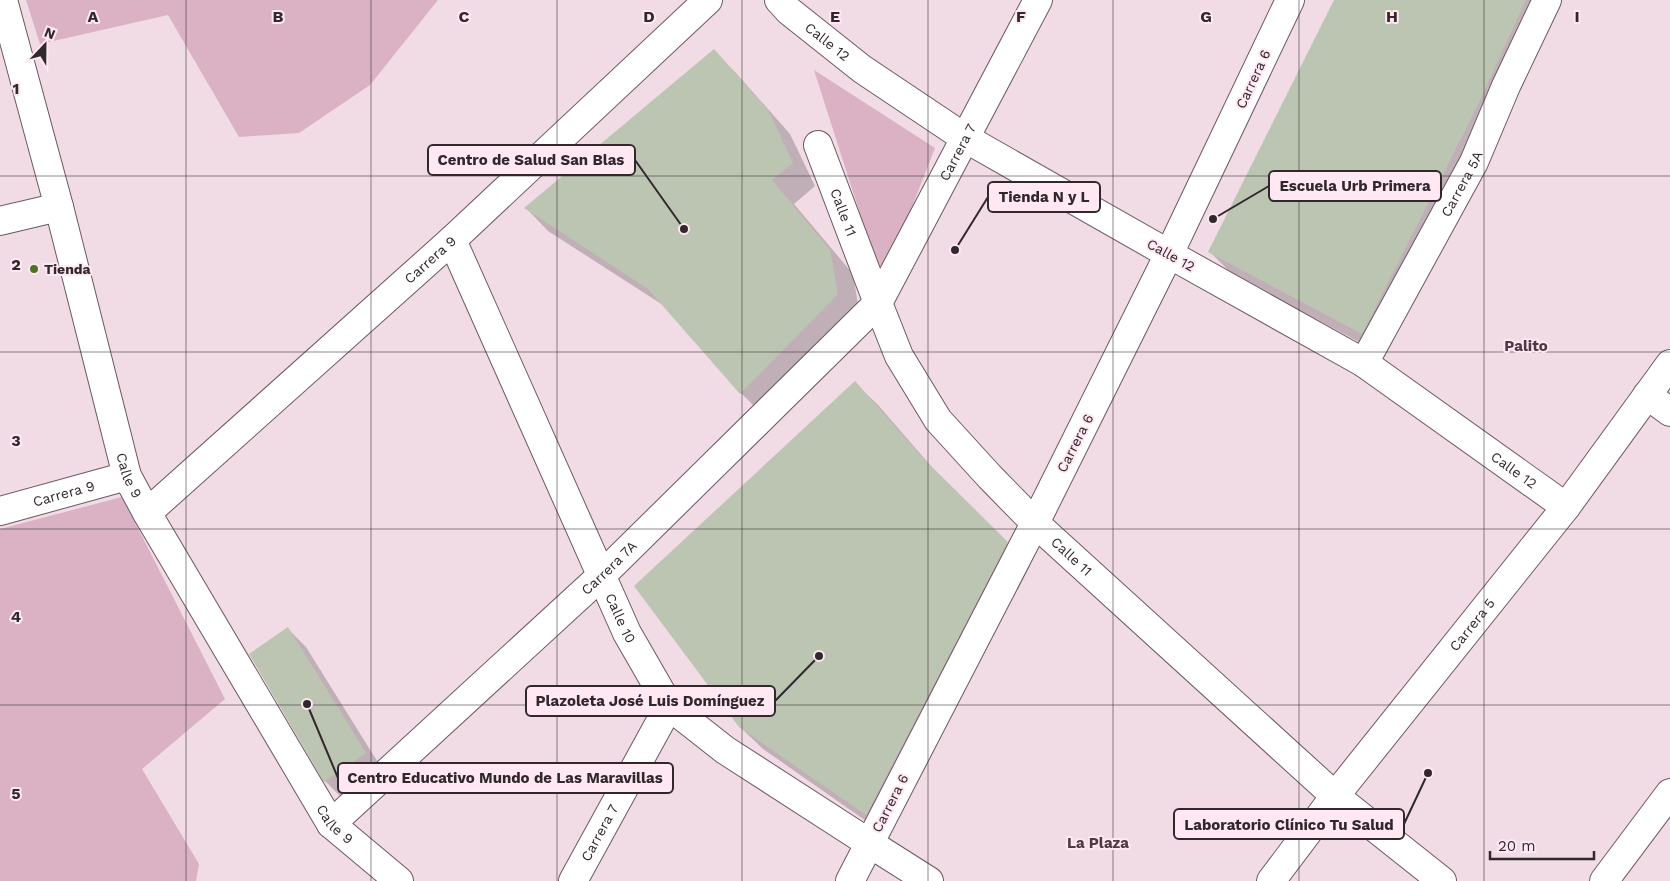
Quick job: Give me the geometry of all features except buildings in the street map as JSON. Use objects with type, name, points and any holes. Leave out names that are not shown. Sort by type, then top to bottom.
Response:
[{"type":"street","name":"Calle 9","points":[[3,0],[60,207],[127,476],[146,513],[331,824],[399,881]]},
{"type":"street","name":"Carrera 9","points":[[146,513],[452,240],[708,0]]},
{"type":"street","name":"Calle 12","points":[[779,0],[789,12],[862,69],[965,138],[1364,363],[1566,507]]},
{"type":"street","name":"Carrera 7","points":[[878,303],[1038,0]]},
{"type":"street","name":"Carrera 6","points":[[850,881],[1035,523],[1169,254],[1290,0]]},
{"type":"street","name":"Carrera 5A","points":[[1364,363],[1474,162],[1506,86],[1547,0]]},
{"type":"street","name":"Calle 11","points":[[818,145],[899,356],[938,420],[1035,523],[1336,796],[1442,881]]},
{"type":"street","points":[[0,221],[60,207]]},
{"type":"street","name":"Calle 10","points":[[452,240],[627,632],[669,706],[725,750],[929,881]]},
{"type":"street","name":"Carrera 7A","points":[[331,824],[601,576],[878,303]]},
{"type":"street","name":"Carrera 5","points":[[1271,881],[1336,796],[1566,507],[1670,364]]},
{"type":"street","points":[[1647,394],[1670,412]]},
{"type":"street","name":"Carrera 9","points":[[0,511],[127,476]]},
{"type":"street","name":"Carrera 7","points":[[573,881],[669,706]]},
{"type":"street","points":[[1604,881],[1670,793]]},
{"type":"shaded area","points":[[26,0],[438,0],[370,85],[299,133],[239,137],[168,15],[40,44]]},
{"type":"shaded area","points":[[814,70],[935,148],[887,271],[876,264]]},
{"type":"shaded area","points":[[122,497],[225,699],[142,769],[199,864],[196,881],[0,881],[0,529]]},
{"type":"place","name":"Escuela Urb Primera","points":[[1213,219]]},
{"type":"place","name":"Centro de Salud San Blas","points":[[684,229]]},
{"type":"place","name":"Tienda N y L","points":[[955,250]]},
{"type":"place","name":"Tienda","points":[[34,269]]},
{"type":"place","name":"Plazoleta José Luis Domínguez","points":[[819,656]]},
{"type":"place","name":"Centro Educativo Mundo de Las Maravillas","points":[[307,704]]},
{"type":"place","name":"Laboratorio Clínico Tu Salud","points":[[1428,773]]},
{"type":"district","name":"Palito","points":[[1526,346]]},
{"type":"district","name":"La Plaza","points":[[1098,843]]}]
